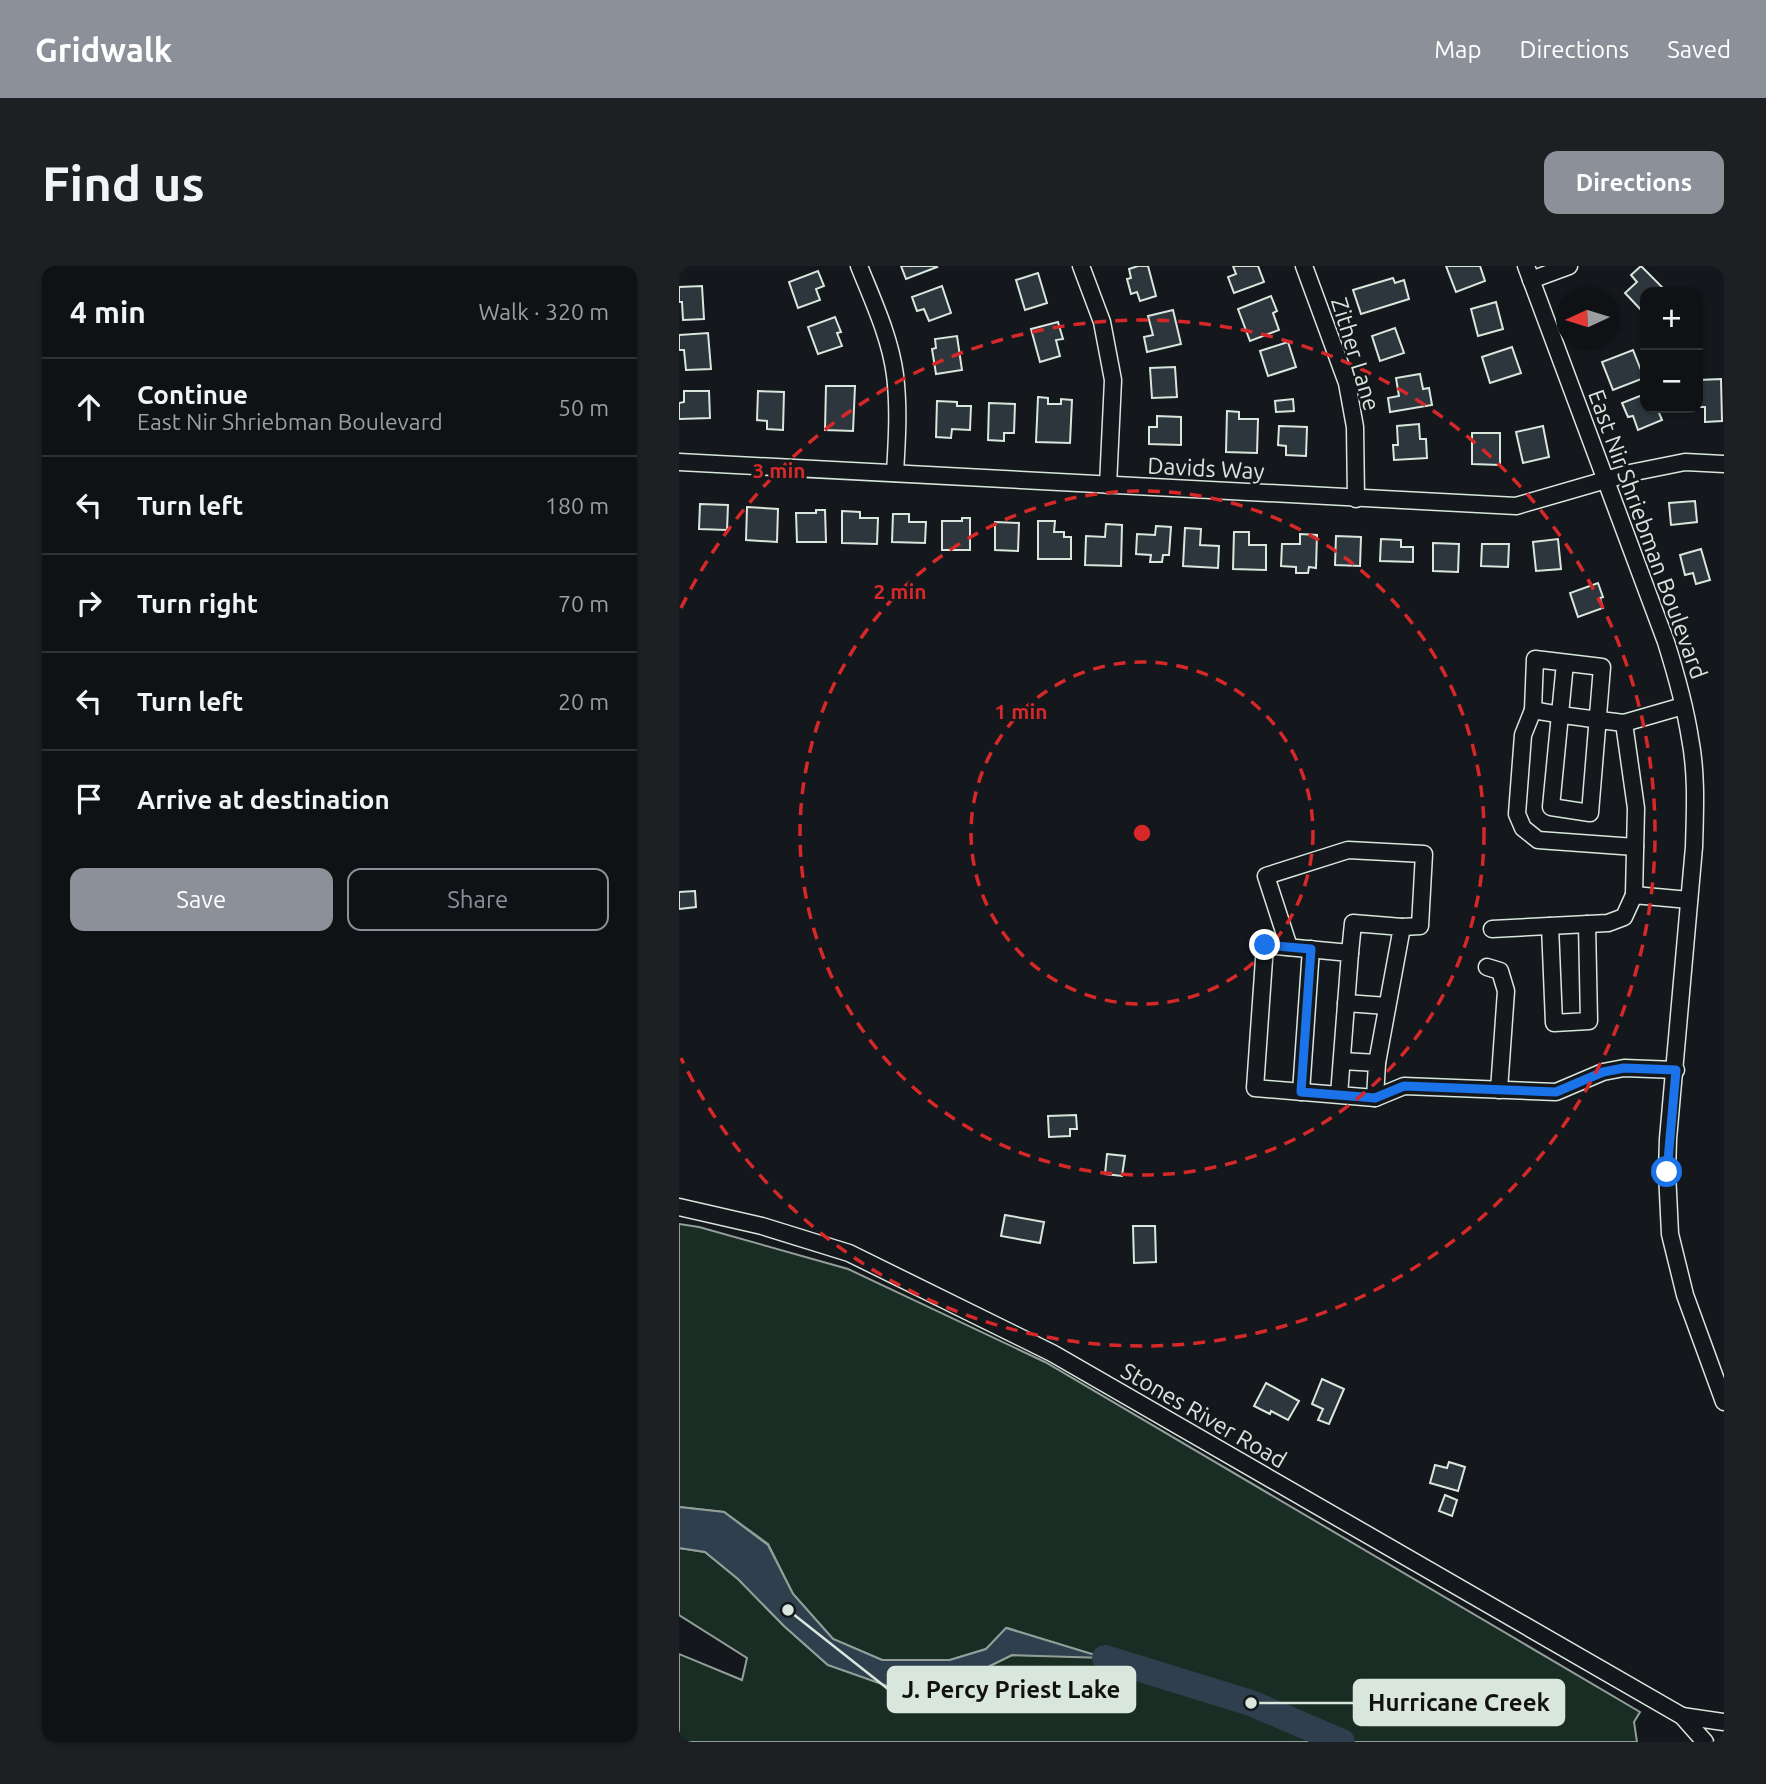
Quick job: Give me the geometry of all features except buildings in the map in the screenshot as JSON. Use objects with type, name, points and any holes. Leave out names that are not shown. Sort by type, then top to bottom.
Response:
[{"type":"street","points":[[859,266],[884,330],[895,372],[898,412],[895,473]]},
{"type":"street","points":[[1081,266],[1102,322],[1113,380],[1108,485]]},
{"type":"street","name":"Zither Lane","points":[[1304,266],[1347,383],[1355,427],[1356,499]]},
{"type":"street","points":[[1528,273],[1569,266]]},
{"type":"street","name":"East Nir Shriebman Boulevard","points":[[1528,273],[1666,642],[1691,740],[1695,793],[1694,847],[1667,1172],[1670,1234],[1685,1294],[1724,1402]]},
{"type":"street","name":"Davids Way","points":[[679,462],[1515,506],[1629,473],[1685,462],[1724,464]]},
{"type":"street","points":[[1565,663],[1551,807],[1590,813],[1602,667],[1535,659],[1533,710],[1523,735],[1517,814],[1523,828],[1538,840],[1635,847]]},
{"type":"street","points":[[1533,710],[1624,723],[1683,706]]},
{"type":"street","points":[[1492,929],[1608,923],[1625,917],[1634,895],[1636,808],[1624,723]]},
{"type":"street","points":[[1289,947],[1266,876],[1348,850],[1424,855],[1420,926],[1353,923],[1339,1095]]},
{"type":"street","points":[[1634,895],[1689,900]]},
{"type":"street","points":[[1550,926],[1554,1023],[1589,1021],[1587,924]]},
{"type":"street","points":[[1375,1098],[1377,1063],[1402,927]]},
{"type":"street","points":[[1350,953],[1265,945],[1255,1088],[1375,1098],[1404,1086],[1556,1092],[1603,1072],[1624,1068],[1676,1070]]},
{"type":"street","points":[[1301,1092],[1311,949]]},
{"type":"street","points":[[1487,967],[1500,971],[1506,991],[1499,1090]]},
{"type":"street","points":[[1346,1003],[1387,1006]]},
{"type":"street","points":[[1342,1061],[1377,1063]]},
{"type":"street","name":"Stones River Road","points":[[679,1207],[762,1226],[849,1253],[1052,1353],[1682,1716],[1705,1742]]},
{"type":"street","name":"Stones River Road","points":[[1682,1716],[1724,1722]]},
{"type":"green space","points":[[679,1224],[699,1227],[848,1269],[1045,1362],[1640,1712],[1634,1722],[1637,1742],[679,1742],[679,1654],[742,1680],[747,1658],[679,1615],[679,1548],[705,1552],[738,1579],[784,1626],[828,1665],[953,1684],[1012,1655],[1101,1657],[1007,1628],[986,1649],[950,1660],[882,1660],[833,1639],[793,1594],[768,1544],[724,1512],[679,1507]]},
{"type":"water","points":[[679,1507],[724,1512],[768,1545],[793,1594],[833,1639],[882,1660],[950,1660],[986,1649],[1006,1628],[1105,1658],[1012,1655],[953,1684],[893,1688],[828,1665],[784,1626],[738,1579],[705,1552],[679,1548]]},
{"type":"waterway","points":[[1105,1658],[1251,1703],[1342,1742]]},
{"type":"place","name":"J. Percy Priest Lake","points":[[788,1610]]},
{"type":"place","name":"Hurricane Creek","points":[[1251,1703]]},
{"type":"route","points":[[1265,945],[1311,949],[1301,1092],[1375,1098],[1404,1086],[1556,1092],[1603,1072],[1624,1068],[1676,1070],[1667,1172]]}]
